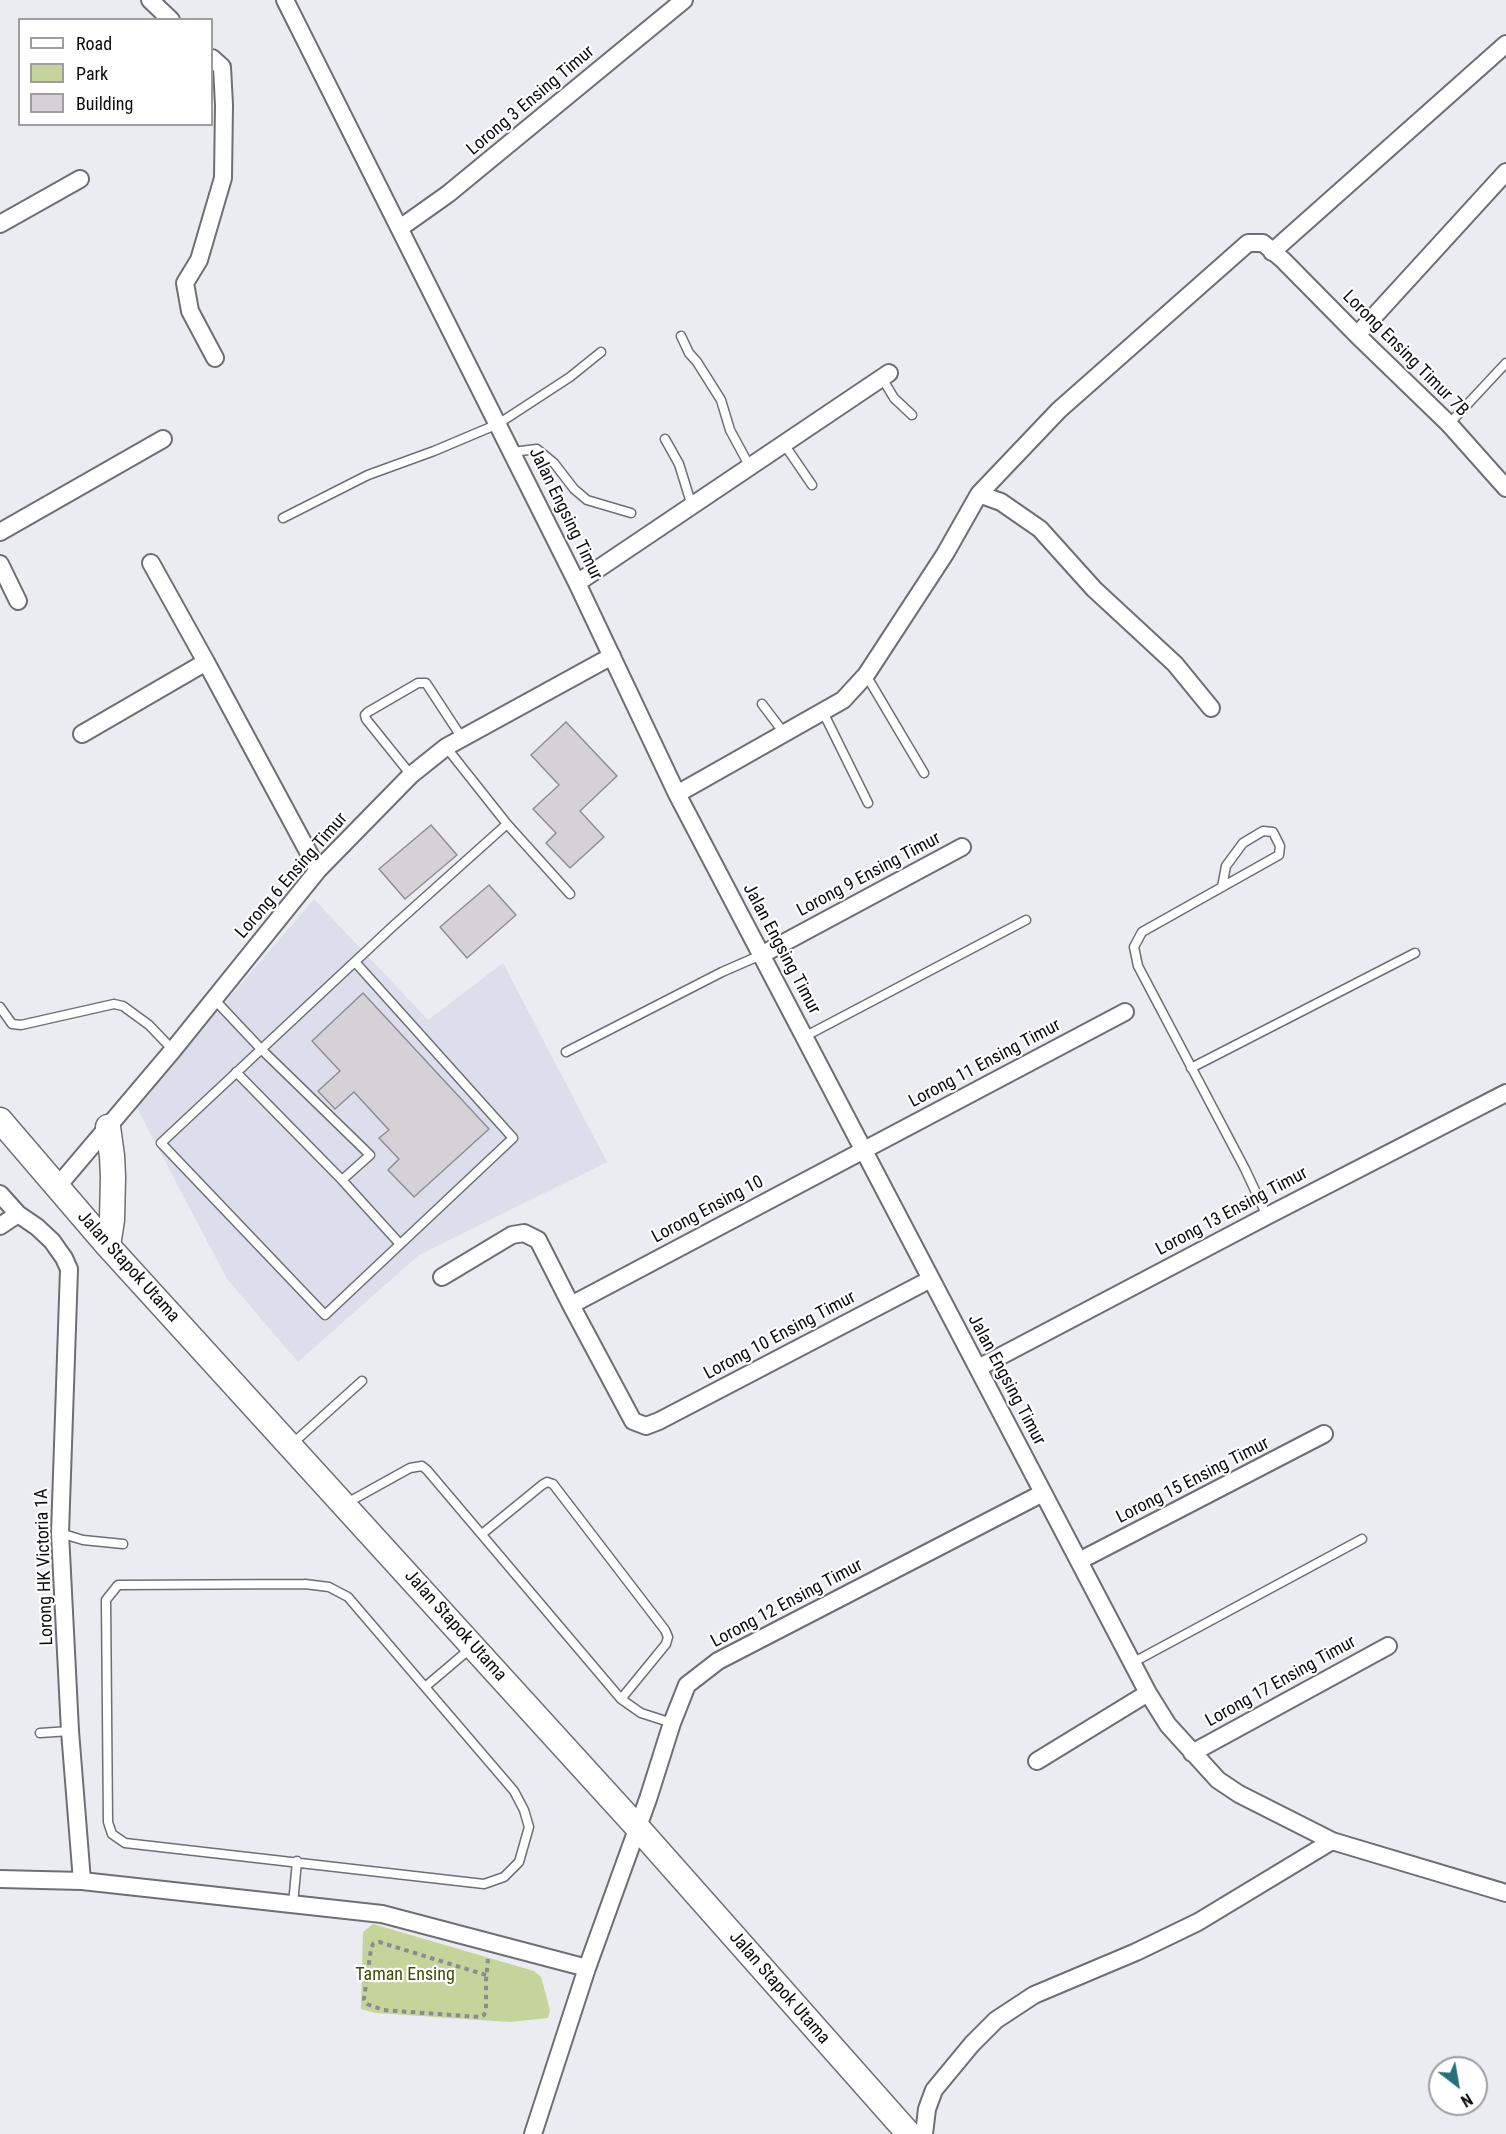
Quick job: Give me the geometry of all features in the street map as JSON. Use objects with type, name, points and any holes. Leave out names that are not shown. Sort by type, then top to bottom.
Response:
[{"type":"main road","name":"Jalan Stapok Utama","points":[[0,1120],[108,1246],[638,1828],[909,2134]]},
{"type":"main road","points":[[108,1126],[112,1156],[112,1220],[108,1246]]},
{"type":"street","points":[[150,0],[169,18]]},
{"type":"street","name":"Jalan Engsing Timur","points":[[285,0],[577,583],[677,794],[1148,1693],[1168,1725],[1218,1780],[1239,1794],[1332,1841],[1506,1893]]},
{"type":"street","name":"Lorong 3 Ensing Timur","points":[[400,228],[448,194],[684,0]]},
{"type":"street","points":[[677,794],[843,699],[866,675],[945,554],[979,494],[1059,410],[1248,243],[1263,243],[1272,252],[1506,44]]},
{"type":"street","points":[[213,59],[222,67],[223,178],[199,260],[185,283],[189,311],[215,358]]},
{"type":"street","points":[[1357,335],[1506,172]]},
{"type":"street","points":[[0,224],[80,179]]},
{"type":"street","name":"Lorong Ensing Timur 7B","points":[[1272,252],[1449,424],[1506,488]]},
{"type":"street","points":[[577,583],[885,375]]},
{"type":"street","points":[[0,532],[163,439]]},
{"type":"street","points":[[979,494],[1001,502],[1025,517],[1040,530],[1094,589],[1175,664],[1211,708]]},
{"type":"street","points":[[151,563],[318,870]]},
{"type":"street","points":[[0,564],[18,601]]},
{"type":"street","name":"Lorong 6 Ensing Timur","points":[[57,1187],[173,1050],[318,870],[411,774],[446,747],[612,656]]},
{"type":"street","points":[[82,734],[206,662]]},
{"type":"street","name":"Lorong 9 Ensing Timur","points":[[761,955],[962,848]]},
{"type":"street","name":"Lorong 11 Ensing Timur","points":[[863,1150],[1125,1012]]},
{"type":"street","name":"Lorong 13 Ensing Timur","points":[[978,1368],[1267,1215],[1506,1093]]},
{"type":"street","name":"Lorong Ensing 10","points":[[571,1305],[863,1150]]},
{"type":"street","name":"Lorong HK Victoria 1A","points":[[0,1194],[18,1215],[52,1240],[69,1269],[60,1533],[70,1731],[82,1881]]},
{"type":"street","points":[[0,1226],[18,1215]]},
{"type":"street","points":[[442,1277],[512,1235],[524,1233],[538,1240],[571,1305]]},
{"type":"street","name":"Lorong 10 Ensing Timur","points":[[571,1305],[633,1421],[646,1426],[659,1422],[931,1279]]},
{"type":"street","name":"Lorong 15 Ensing Timur","points":[[1079,1562],[1324,1434]]},
{"type":"street","name":"Lorong 12 Ensing Timur","points":[[638,1828],[687,1685],[718,1661],[1043,1493]]},
{"type":"street","name":"Lorong 17 Ensing Timur","points":[[1192,1753],[1388,1646]]},
{"type":"street","points":[[1037,1761],[1148,1693]]},
{"type":"street","points":[[533,2134],[587,1968],[638,1828]]},
{"type":"street","points":[[924,2134],[927,2109],[934,2090],[972,2044],[996,2020],[1034,1995],[1136,1952],[1198,1922],[1332,1841]]},
{"type":"street","points":[[0,1879],[82,1881],[381,1914],[587,1968]]},
{"type":"lane","points":[[681,336],[689,353],[716,389],[730,430],[750,467]]},
{"type":"lane","points":[[284,518],[368,476],[498,424],[570,377],[601,352]]},
{"type":"lane","points":[[1449,424],[1506,363]]},
{"type":"lane","points":[[885,375],[894,398],[912,415]]},
{"type":"lane","points":[[664,439],[679,464],[692,506]]},
{"type":"lane","points":[[784,444],[812,485]]},
{"type":"lane","points":[[512,452],[537,449],[554,463],[574,489],[587,500],[631,513]]},
{"type":"lane","points":[[866,675],[924,773]]},
{"type":"lane","points":[[411,774],[366,719],[365,715],[368,712],[418,683],[426,683],[462,738]]},
{"type":"lane","points":[[762,704],[783,733]]},
{"type":"lane","points":[[823,712],[868,803]]},
{"type":"lane","points":[[446,747],[507,824],[570,894]]},
{"type":"lane","points":[[355,962],[513,1138],[325,1315],[161,1143],[355,962],[507,824]]},
{"type":"lane","points":[[1222,887],[1226,866],[1243,843],[1263,831],[1273,832],[1280,846],[1279,855],[1142,932],[1134,947],[1138,966],[1267,1215]]},
{"type":"lane","points":[[804,1037],[1026,920]]},
{"type":"lane","points":[[1191,1068],[1415,953]]},
{"type":"lane","points":[[566,1052],[722,972],[761,955]]},
{"type":"lane","points":[[213,998],[261,1049],[370,1155],[342,1180]]},
{"type":"lane","points":[[0,1007],[12,1024],[21,1026],[114,1004],[123,1006],[149,1024],[173,1050]]},
{"type":"lane","points":[[236,1072],[342,1180],[400,1244]]},
{"type":"lane","points":[[289,1446],[362,1381]]},
{"type":"lane","points":[[345,1504],[410,1468],[422,1466],[621,1699],[640,1713],[672,1724]]},
{"type":"lane","points":[[482,1534],[542,1485],[548,1482],[553,1484],[665,1630],[668,1637],[666,1644],[621,1699]]},
{"type":"lane","points":[[60,1533],[84,1540],[123,1544]]},
{"type":"lane","points":[[1132,1662],[1362,1539]]},
{"type":"lane","points":[[304,1584],[329,1587],[348,1597],[424,1687],[514,1791],[524,1809],[529,1827],[519,1862],[504,1877],[484,1884],[125,1843],[112,1834],[108,1822],[106,1600],[118,1585],[304,1584]]},
{"type":"lane","points":[[424,1687],[473,1646]]},
{"type":"lane","points":[[40,1733],[70,1731]]},
{"type":"lane","points":[[293,1904],[297,1861]]},
{"type":"path","points":[[486,1975],[379,1942],[374,1944],[369,1960],[364,1999],[367,2004],[383,2010],[477,2018],[486,2010],[488,1958]]},
{"type":"path","points":[[362,1958],[369,1960]]},
{"type":"shaded area","points":[[314,899],[428,1020],[503,963],[607,1162],[419,1255],[298,1362],[227,1279],[136,1106]]},
{"type":"green space","name":"Taman Ensing","points":[[373,1924],[534,1971],[541,1977],[550,2010],[548,2018],[510,2022],[376,2013],[361,2009],[363,1932]]},
{"type":"building","points":[[566,722],[617,776],[580,811],[604,837],[570,868],[546,843],[556,833],[533,809],[559,785],[531,755]]},
{"type":"building","points":[[431,825],[457,855],[405,899],[379,869]]},
{"type":"building","points":[[489,885],[516,915],[467,958],[440,927]]},
{"type":"building","points":[[363,993],[489,1129],[414,1197],[388,1170],[399,1159],[379,1138],[389,1130],[354,1092],[335,1109],[318,1091],[340,1071],[312,1041]]}]
